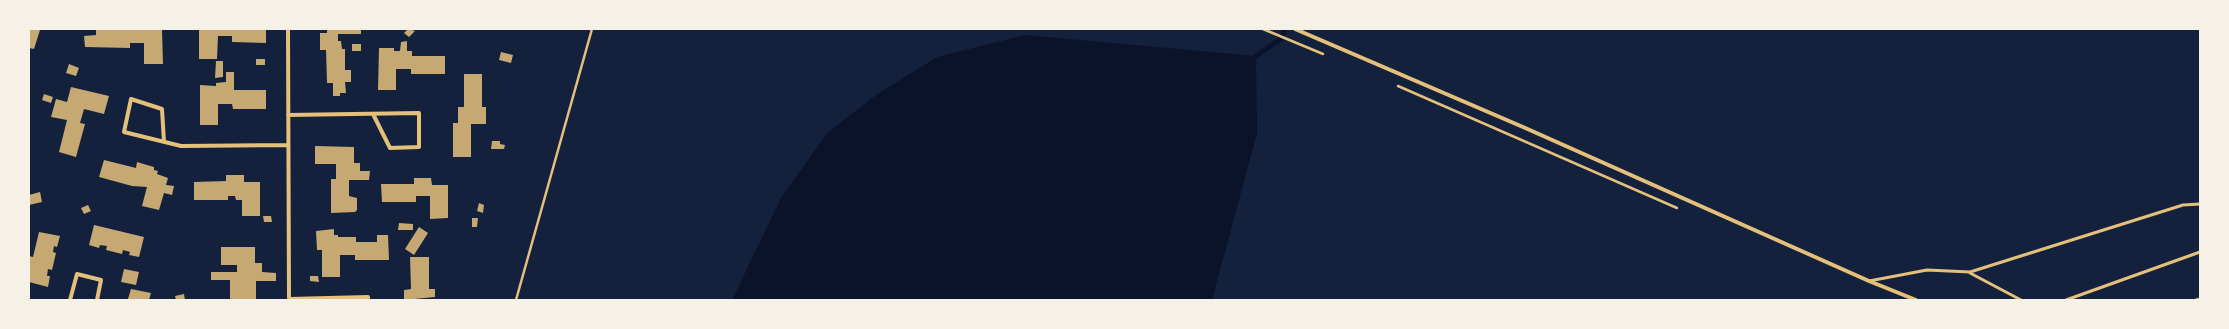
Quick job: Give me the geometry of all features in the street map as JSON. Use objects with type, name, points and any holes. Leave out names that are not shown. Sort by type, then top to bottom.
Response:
[{"type":"street","points":[[288,29],[287,145],[289,299],[368,297],[368,300]]},
{"type":"street","points":[[1295,29],[1523,127],[1869,281],[1916,300]]},
{"type":"street","points":[[164,142],[162,109],[131,99],[124,132],[164,142],[181,146],[287,145]]},
{"type":"street","points":[[288,115],[419,113],[419,147],[390,148],[373,114]]},
{"type":"street","points":[[70,300],[77,274],[101,280],[97,300]]},
{"type":"lane","points":[[1869,281],[1927,270],[1970,272],[2183,206],[2200,204]]},
{"type":"lane","points":[[2066,300],[2200,252]]},
{"type":"lane","points":[[1970,272],[2021,300]]},
{"type":"lane","points":[[2196,300],[2200,299]]},
{"type":"path","points":[[516,300],[592,29]]},
{"type":"path","points":[[1263,29],[1329,56]]},
{"type":"path","points":[[1392,83],[1679,209]]},
{"type":"water","points":[[1025,35],[1256,56],[1257,133],[1212,300],[732,300],[781,198],[827,133],[876,95],[937,57]]},
{"type":"building","points":[[29,29],[40,30],[34,49],[29,48]]},
{"type":"building","points":[[199,29],[266,29],[266,43],[232,42],[232,36],[218,36],[217,59],[199,59]]},
{"type":"building","points":[[327,29],[361,29],[361,34],[338,34],[338,41],[341,41],[342,49],[345,49],[345,70],[351,70],[351,82],[345,82],[346,93],[340,93],[340,96],[333,96],[333,83],[327,83],[326,50],[320,50],[320,33],[327,33]]},
{"type":"building","points":[[408,29],[415,31],[409,37],[404,33]]},
{"type":"building","points":[[96,30],[162,30],[163,64],[144,64],[144,43],[130,43],[130,48],[85,47],[84,36],[96,35]]},
{"type":"building","points":[[407,41],[407,51],[412,51],[412,56],[445,56],[445,74],[411,74],[411,69],[396,69],[396,90],[378,90],[379,48],[394,48],[394,51],[400,51],[401,42]]},
{"type":"building","points":[[352,44],[361,44],[361,51],[352,51]]},
{"type":"building","points":[[501,52],[513,55],[511,63],[499,60]]},
{"type":"building","points":[[256,59],[265,59],[265,65],[256,65]]},
{"type":"building","points":[[216,61],[223,61],[223,77],[215,78]]},
{"type":"building","points":[[69,64],[79,68],[76,76],[66,73]]},
{"type":"building","points":[[226,72],[234,72],[234,90],[266,90],[266,109],[233,109],[232,104],[218,104],[218,125],[200,125],[200,85],[216,86],[216,83],[226,82]]},
{"type":"building","points":[[464,74],[482,74],[482,107],[486,107],[486,124],[471,124],[471,157],[453,157],[453,123],[458,123],[458,107],[464,107]]},
{"type":"building","points":[[71,87],[109,96],[104,114],[84,109],[80,123],[85,124],[76,157],[59,152],[67,120],[51,117],[56,99],[67,102]]},
{"type":"building","points":[[44,94],[53,97],[51,103],[42,100]]},
{"type":"building","points":[[492,141],[500,141],[500,144],[505,145],[504,149],[491,149]]},
{"type":"building","points":[[315,146],[354,147],[354,163],[360,163],[360,171],[370,171],[369,180],[349,180],[349,196],[357,198],[357,210],[355,212],[331,213],[331,179],[336,179],[336,164],[315,164]]},
{"type":"building","points":[[104,160],[136,168],[137,162],[154,167],[154,170],[158,171],[157,174],[168,178],[166,185],[174,186],[172,195],[164,193],[159,210],[142,206],[147,187],[132,186],[99,177]]},
{"type":"building","points":[[226,175],[244,175],[244,182],[260,182],[260,216],[242,216],[242,200],[236,200],[235,196],[228,196],[228,200],[194,200],[194,182],[226,181]]},
{"type":"building","points":[[414,178],[431,178],[432,185],[448,185],[448,218],[430,219],[430,196],[416,196],[416,202],[382,202],[381,184],[414,184]]},
{"type":"building","points":[[40,192],[42,202],[29,205],[29,195]]},
{"type":"building","points":[[479,203],[484,205],[483,213],[477,211]]},
{"type":"building","points":[[88,205],[91,211],[84,214],[81,208]]},
{"type":"building","points":[[263,216],[271,216],[272,222],[264,222]]},
{"type":"building","points":[[472,218],[478,218],[477,227],[472,227]]},
{"type":"building","points":[[399,223],[413,224],[413,230],[398,230]]},
{"type":"building","points":[[94,225],[144,237],[139,257],[129,255],[130,252],[123,250],[122,254],[106,250],[107,246],[100,245],[99,248],[89,245]]},
{"type":"building","points":[[419,227],[428,233],[414,255],[405,249]]},
{"type":"building","points":[[334,229],[334,235],[338,235],[338,237],[356,237],[356,242],[377,242],[377,235],[388,235],[389,260],[355,260],[355,255],[340,255],[340,277],[322,277],[322,250],[317,250],[316,231]]},
{"type":"building","points":[[39,232],[60,236],[57,247],[54,246],[53,252],[56,253],[52,270],[48,269],[47,276],[50,276],[48,287],[29,282],[29,256],[33,257]]},
{"type":"building","points":[[221,247],[255,247],[255,263],[262,263],[262,272],[276,273],[276,281],[256,281],[256,300],[230,300],[230,280],[211,280],[211,272],[237,272],[237,265],[221,265]]},
{"type":"building","points":[[410,257],[429,257],[429,289],[435,289],[435,297],[404,300],[404,290],[411,289]]},
{"type":"building","points":[[124,269],[139,272],[136,285],[121,282]]},
{"type":"building","points":[[310,276],[318,276],[319,282],[310,281]]},
{"type":"building","points":[[131,289],[151,293],[149,300],[128,299]]},
{"type":"building","points":[[184,294],[185,300],[176,300],[175,296]]},
{"type":"waterway","points":[[1256,56],[1281,39],[1285,29]]}]
